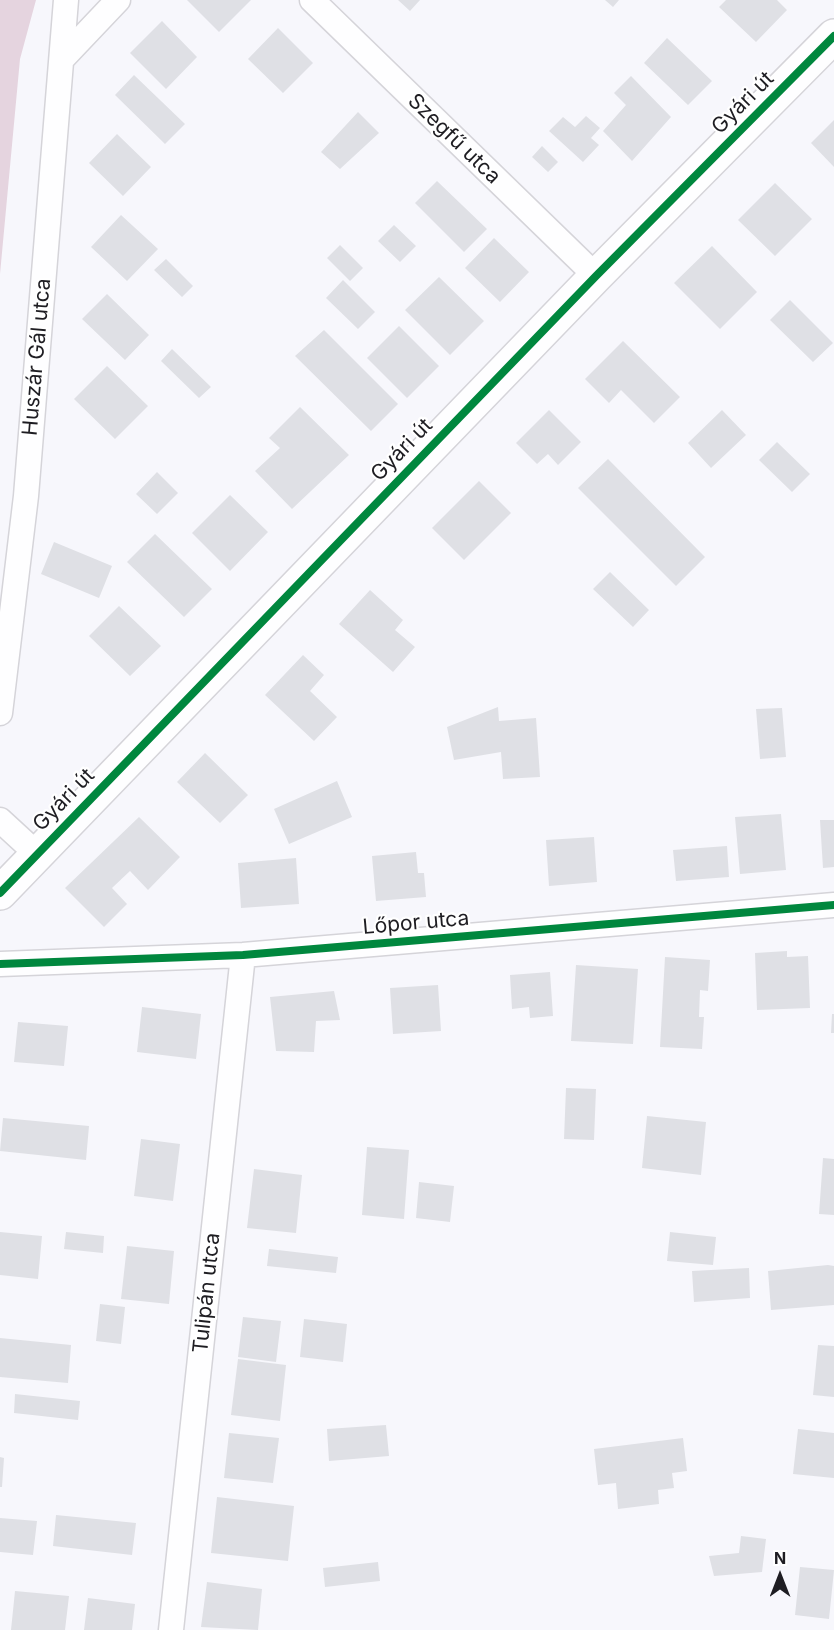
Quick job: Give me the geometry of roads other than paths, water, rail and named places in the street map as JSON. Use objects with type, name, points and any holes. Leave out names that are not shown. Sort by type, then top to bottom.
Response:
[{"type":"street","name":"Huszár Gál utca","points":[[0,713],[26,496],[66,0]]},
{"type":"street","points":[[62,58],[118,0]]},
{"type":"street","name":"Szegfű utca","points":[[312,0],[596,276]]},
{"type":"street","name":"Gyári út","points":[[0,893],[596,276],[834,36]]},
{"type":"street","points":[[0,820],[36,854]]},
{"type":"street","name":"Lőpor utca","points":[[0,964],[243,955],[834,905]]},
{"type":"street","name":"Tulipán utca","points":[[171,1630],[243,955]]}]
